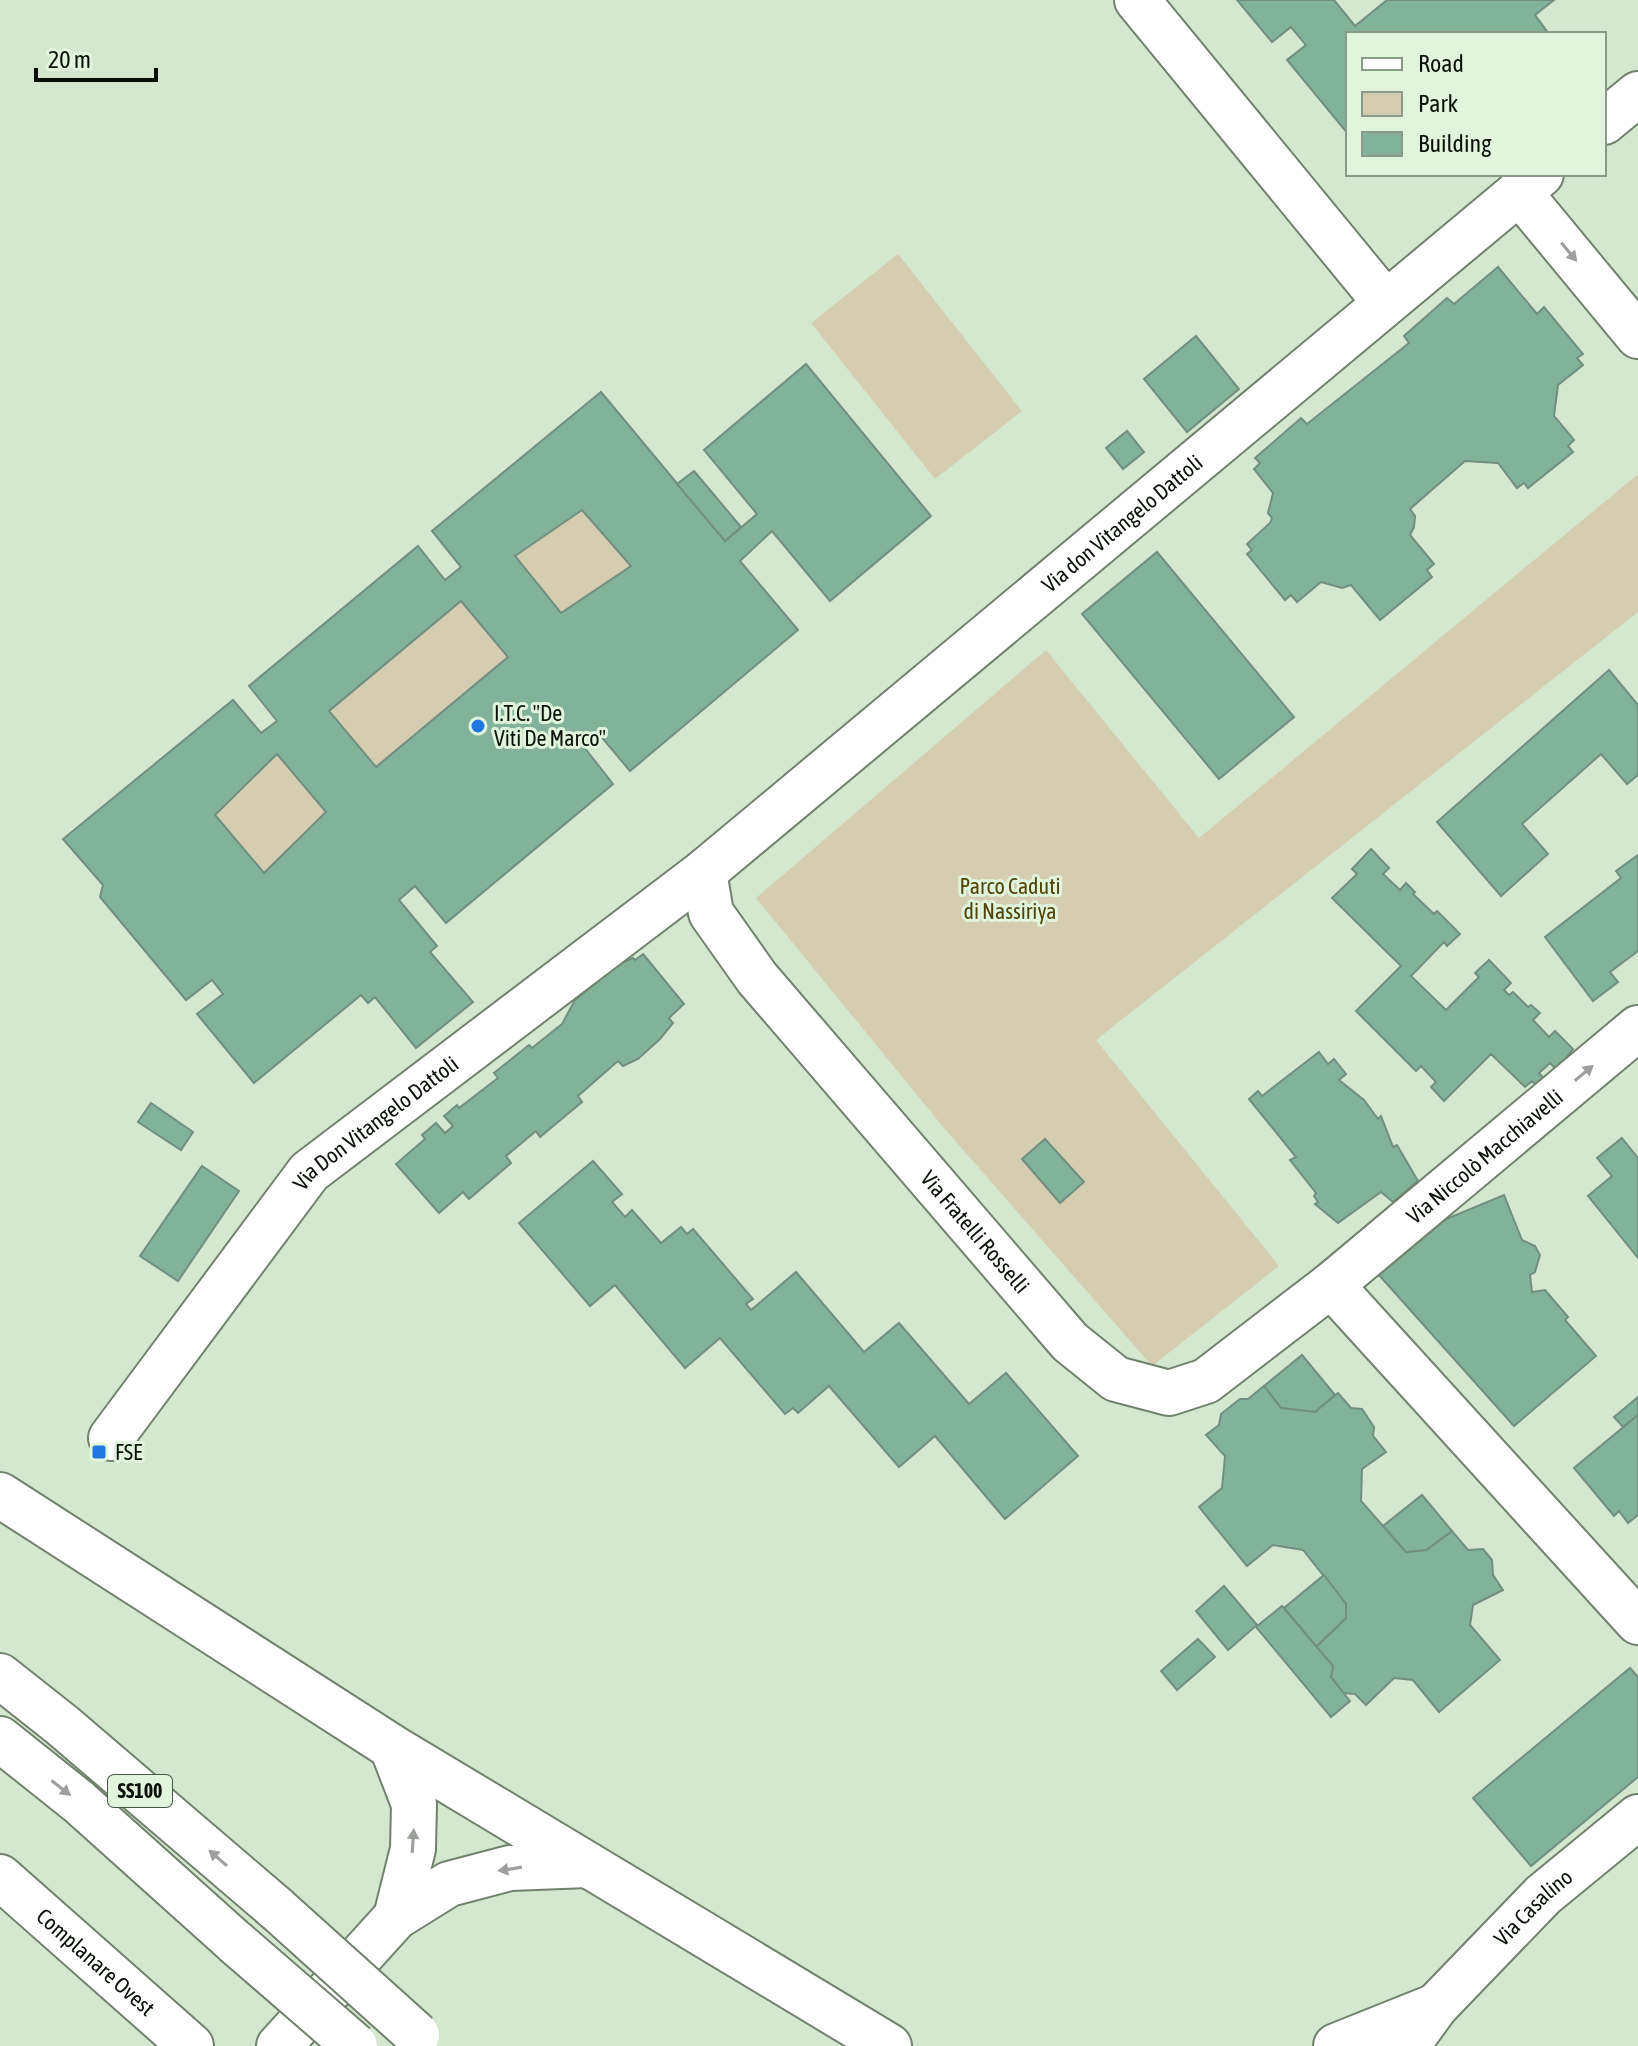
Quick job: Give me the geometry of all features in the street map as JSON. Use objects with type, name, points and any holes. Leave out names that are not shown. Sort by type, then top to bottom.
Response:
[{"type":"main road","points":[[1137,0],[1385,302]]},
{"type":"main road","points":[[1606,120],[1638,94]]},
{"type":"main road","points":[[1530,183],[1638,336]]},
{"type":"main road","name":"Via don Vitangelo Dattoli","points":[[704,872],[1530,183]]},
{"type":"main road","name":"Via Fratelli Rosselli","points":[[704,872],[711,913],[757,978],[1070,1342],[1116,1379],[1169,1393],[1206,1381],[1331,1285]]},
{"type":"main road","name":"Via Don Vitangelo Dattoli","points":[[111,1438],[309,1172],[704,872]]},
{"type":"main road","name":"Via Niccolò Macchiavelli","points":[[1331,1285],[1638,1028]]},
{"type":"main road","points":[[1331,1285],[1638,1622]]},
{"type":"main road","points":[[0,1487],[38,1517]]},
{"type":"main road","points":[[0,1495],[392,1747],[880,2039],[915,2046]]},
{"type":"main road","name":"SS100","points":[[0,1676],[62,1725],[277,1909],[423,2040]]},
{"type":"main road","name":"SS100","points":[[0,1739],[79,1802],[355,2046]]},
{"type":"main road","points":[[392,1747],[414,1804],[413,1849],[396,1917]]},
{"type":"main road","name":"Via Casalino","points":[[1407,2046],[1436,2006],[1543,1895],[1638,1817]]},
{"type":"main road","points":[[279,2046],[396,1917],[449,1884],[510,1868],[588,1865]]},
{"type":"main road","name":"Complanare Ovest","points":[[0,1877],[191,2046]]},
{"type":"main road","name":"Via Casalino","points":[[1336,2046],[1436,2006]]},
{"type":"green space","points":[[898,254],[1022,411],[935,479],[811,323]]},
{"type":"green space","name":"Parco Caduti di Nassiriya","points":[[1638,474],[1638,612],[1096,1040],[1279,1266],[1152,1366],[944,1128],[756,898],[1046,650],[1199,838]]},
{"type":"green space","points":[[582,510],[631,566],[561,613],[515,556]]},
{"type":"green space","points":[[461,601],[508,657],[376,767],[329,711]]},
{"type":"green space","points":[[277,754],[326,812],[264,873],[215,815]]},
{"type":"building","points":[[1237,0],[1334,0],[1355,26],[1387,0],[1554,0],[1535,15],[1548,32],[1346,32],[1346,132],[1287,60],[1306,45],[1291,27],[1272,42]]},
{"type":"building","points":[[1498,267],[1537,314],[1544,307],[1583,354],[1577,358],[1583,365],[1558,385],[1554,416],[1574,440],[1568,446],[1573,452],[1528,488],[1524,483],[1517,488],[1498,463],[1465,461],[1410,509],[1415,516],[1410,535],[1434,564],[1427,570],[1432,577],[1380,620],[1351,585],[1342,588],[1321,582],[1297,602],[1291,595],[1285,600],[1247,554],[1252,550],[1247,544],[1272,518],[1268,513],[1273,493],[1254,469],[1260,463],[1255,458],[1301,418],[1307,424],[1409,343],[1404,336],[1447,298],[1454,304]]},
{"type":"building","points":[[1196,336],[1239,389],[1187,432],[1144,379]]},
{"type":"building","name":"I.T.C. \"De Viti De Marco\"","points":[[806,364],[931,516],[830,601],[772,531],[740,561],[798,630],[630,771],[599,734],[584,747],[613,784],[446,923],[415,886],[399,900],[437,946],[430,952],[473,1002],[416,1048],[375,997],[368,1003],[361,995],[254,1083],[197,1014],[223,994],[212,980],[186,1000],[100,897],[103,885],[63,839],[233,700],[261,733],[277,721],[249,686],[418,546],[445,580],[461,567],[432,531],[601,392],[725,541],[757,514],[704,450]],"holes":[[[582,510],[631,566],[561,613],[515,556]],[[461,601],[508,657],[376,767],[329,711]],[[277,754],[326,812],[264,873],[215,815]]]},
{"type":"building","points":[[1127,431],[1144,452],[1123,469],[1106,448]]},
{"type":"building","points":[[694,471],[741,527],[725,541],[677,484]]},
{"type":"building","points":[[1157,552],[1294,717],[1219,779],[1082,614]]},
{"type":"building","points":[[1609,670],[1638,705],[1638,775],[1627,784],[1601,754],[1522,824],[1548,854],[1501,896],[1437,822]]},
{"type":"building","points":[[1371,849],[1389,868],[1383,874],[1400,890],[1406,883],[1434,914],[1437,911],[1460,934],[1447,946],[1444,942],[1411,976],[1446,1010],[1479,977],[1475,973],[1489,960],[1511,983],[1504,990],[1509,995],[1513,992],[1528,1007],[1531,1005],[1540,1013],[1533,1020],[1549,1037],[1555,1031],[1573,1049],[1557,1070],[1550,1063],[1539,1073],[1546,1081],[1539,1088],[1532,1081],[1525,1087],[1491,1054],[1444,1101],[1431,1087],[1436,1082],[1421,1066],[1416,1071],[1356,1011],[1401,966],[1332,898],[1357,874],[1352,869]]},
{"type":"building","points":[[1638,855],[1638,951],[1610,972],[1618,982],[1593,1001],[1545,937],[1621,878],[1616,871]]},
{"type":"building","points":[[643,954],[684,1004],[669,1018],[673,1023],[638,1059],[623,1066],[618,1061],[578,1096],[582,1102],[540,1137],[536,1131],[506,1156],[511,1163],[469,1199],[463,1192],[439,1213],[396,1164],[425,1139],[422,1135],[436,1123],[445,1133],[453,1126],[444,1116],[498,1078],[494,1073],[529,1045],[532,1048],[562,1024],[575,1000],[619,964],[633,958],[635,960]]},
{"type":"building","points":[[1319,1052],[1328,1064],[1334,1059],[1346,1074],[1339,1080],[1364,1100],[1378,1119],[1381,1116],[1393,1147],[1397,1145],[1418,1181],[1393,1202],[1381,1192],[1338,1223],[1315,1204],[1318,1202],[1314,1196],[1316,1193],[1290,1160],[1296,1157],[1249,1099],[1258,1091],[1262,1096]]},
{"type":"building","points":[[151,1103],[193,1132],[181,1150],[138,1122]]},
{"type":"building","points":[[1622,1138],[1638,1158],[1638,1258],[1588,1196],[1612,1176],[1597,1158]]},
{"type":"building","points":[[1045,1139],[1084,1182],[1060,1203],[1022,1159]]},
{"type":"building","points":[[593,1161],[622,1194],[612,1202],[625,1217],[632,1210],[661,1243],[681,1227],[687,1234],[693,1229],[753,1299],[746,1304],[751,1310],[796,1272],[864,1352],[899,1323],[969,1404],[1006,1373],[1078,1456],[1005,1519],[935,1436],[899,1467],[829,1386],[798,1413],[793,1408],[785,1414],[720,1338],[685,1368],[615,1285],[590,1306],[519,1223]]},
{"type":"building","points":[[202,1166],[239,1191],[178,1281],[140,1256]]},
{"type":"building","points":[[1504,1195],[1522,1240],[1535,1246],[1540,1255],[1535,1272],[1530,1275],[1532,1292],[1545,1290],[1568,1317],[1565,1320],[1596,1356],[1514,1426],[1379,1275],[1446,1219]]},
{"type":"building","points":[[1302,1355],[1335,1395],[1315,1412],[1281,1408],[1264,1386]]},
{"type":"building","points":[[1264,1386],[1281,1408],[1315,1412],[1338,1393],[1351,1408],[1362,1409],[1374,1427],[1373,1436],[1386,1452],[1362,1469],[1361,1501],[1406,1552],[1426,1550],[1452,1531],[1468,1550],[1483,1549],[1492,1560],[1493,1575],[1503,1590],[1473,1605],[1470,1625],[1500,1660],[1439,1712],[1413,1680],[1394,1678],[1366,1705],[1355,1694],[1343,1693],[1331,1677],[1333,1666],[1316,1647],[1346,1618],[1346,1604],[1303,1550],[1273,1545],[1247,1566],[1199,1507],[1222,1488],[1225,1456],[1206,1435],[1219,1425],[1221,1414]]},
{"type":"building","points":[[1638,1397],[1638,1415],[1623,1427],[1614,1417]]},
{"type":"building","points":[[1638,1415],[1638,1515],[1628,1523],[1619,1511],[1614,1516],[1574,1468]]},
{"type":"building","points":[[1422,1495],[1452,1531],[1426,1550],[1406,1552],[1383,1526]]},
{"type":"building","points":[[1324,1575],[1346,1604],[1346,1618],[1316,1647],[1284,1608]]},
{"type":"building","points":[[1224,1586],[1257,1625],[1228,1650],[1196,1611]]},
{"type":"building","points":[[1282,1606],[1333,1666],[1331,1677],[1350,1701],[1331,1717],[1256,1627]]},
{"type":"building","points":[[1198,1639],[1215,1657],[1177,1690],[1161,1671]]},
{"type":"building","points":[[1630,1668],[1638,1677],[1638,1777],[1531,1866],[1473,1798]]},
{"type":"place","name":"I.T.C. \"De Viti De Marco\"","points":[[478,726]]},
{"type":"place","name":"FSE","points":[[99,1452]]}]
